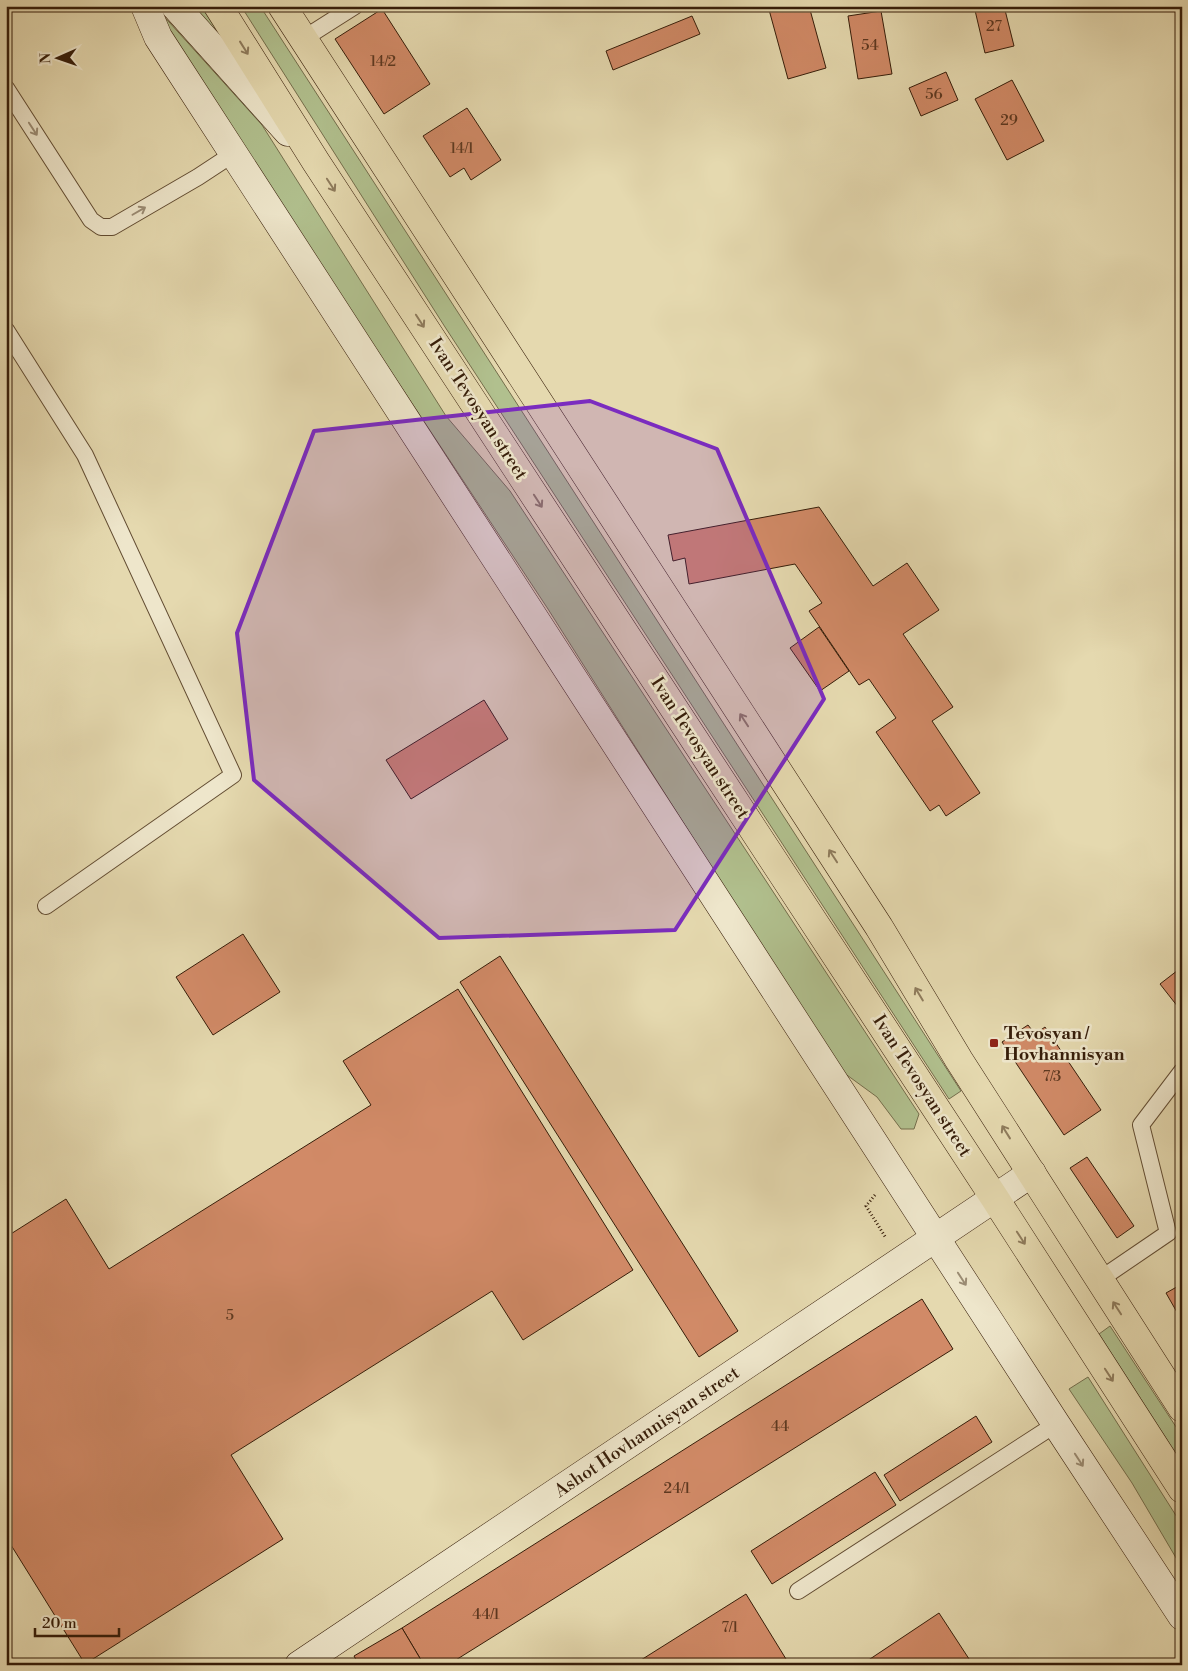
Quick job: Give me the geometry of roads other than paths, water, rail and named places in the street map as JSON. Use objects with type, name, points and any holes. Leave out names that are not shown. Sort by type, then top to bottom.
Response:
[{"type":"main road","name":"Ivan Tevosyan street","points":[[218,6],[316,162],[994,1197],[1182,1489]]},
{"type":"main road","points":[[282,6],[868,910],[959,1060],[1182,1408]]},
{"type":"street","points":[[145,6],[158,37],[233,154],[1182,1616]]},
{"type":"street","points":[[175,6],[316,162]]},
{"type":"street","name":"Ashot Hovhannisyan street","points":[[299,1665],[1032,1173]]},
{"type":"lane","points":[[303,40],[355,6]]},
{"type":"lane","points":[[6,88],[92,220],[101,227],[112,227],[198,177],[233,154]]},
{"type":"lane","points":[[6,330],[85,455],[233,775],[46,906]]},
{"type":"lane","points":[[1099,1280],[1168,1233],[1141,1126],[1182,1071]]},
{"type":"lane","points":[[798,1591],[1056,1424]]},
{"type":"place","name":"Tevosyan / Hovhannisyan","points":[[994,1043]]}]
